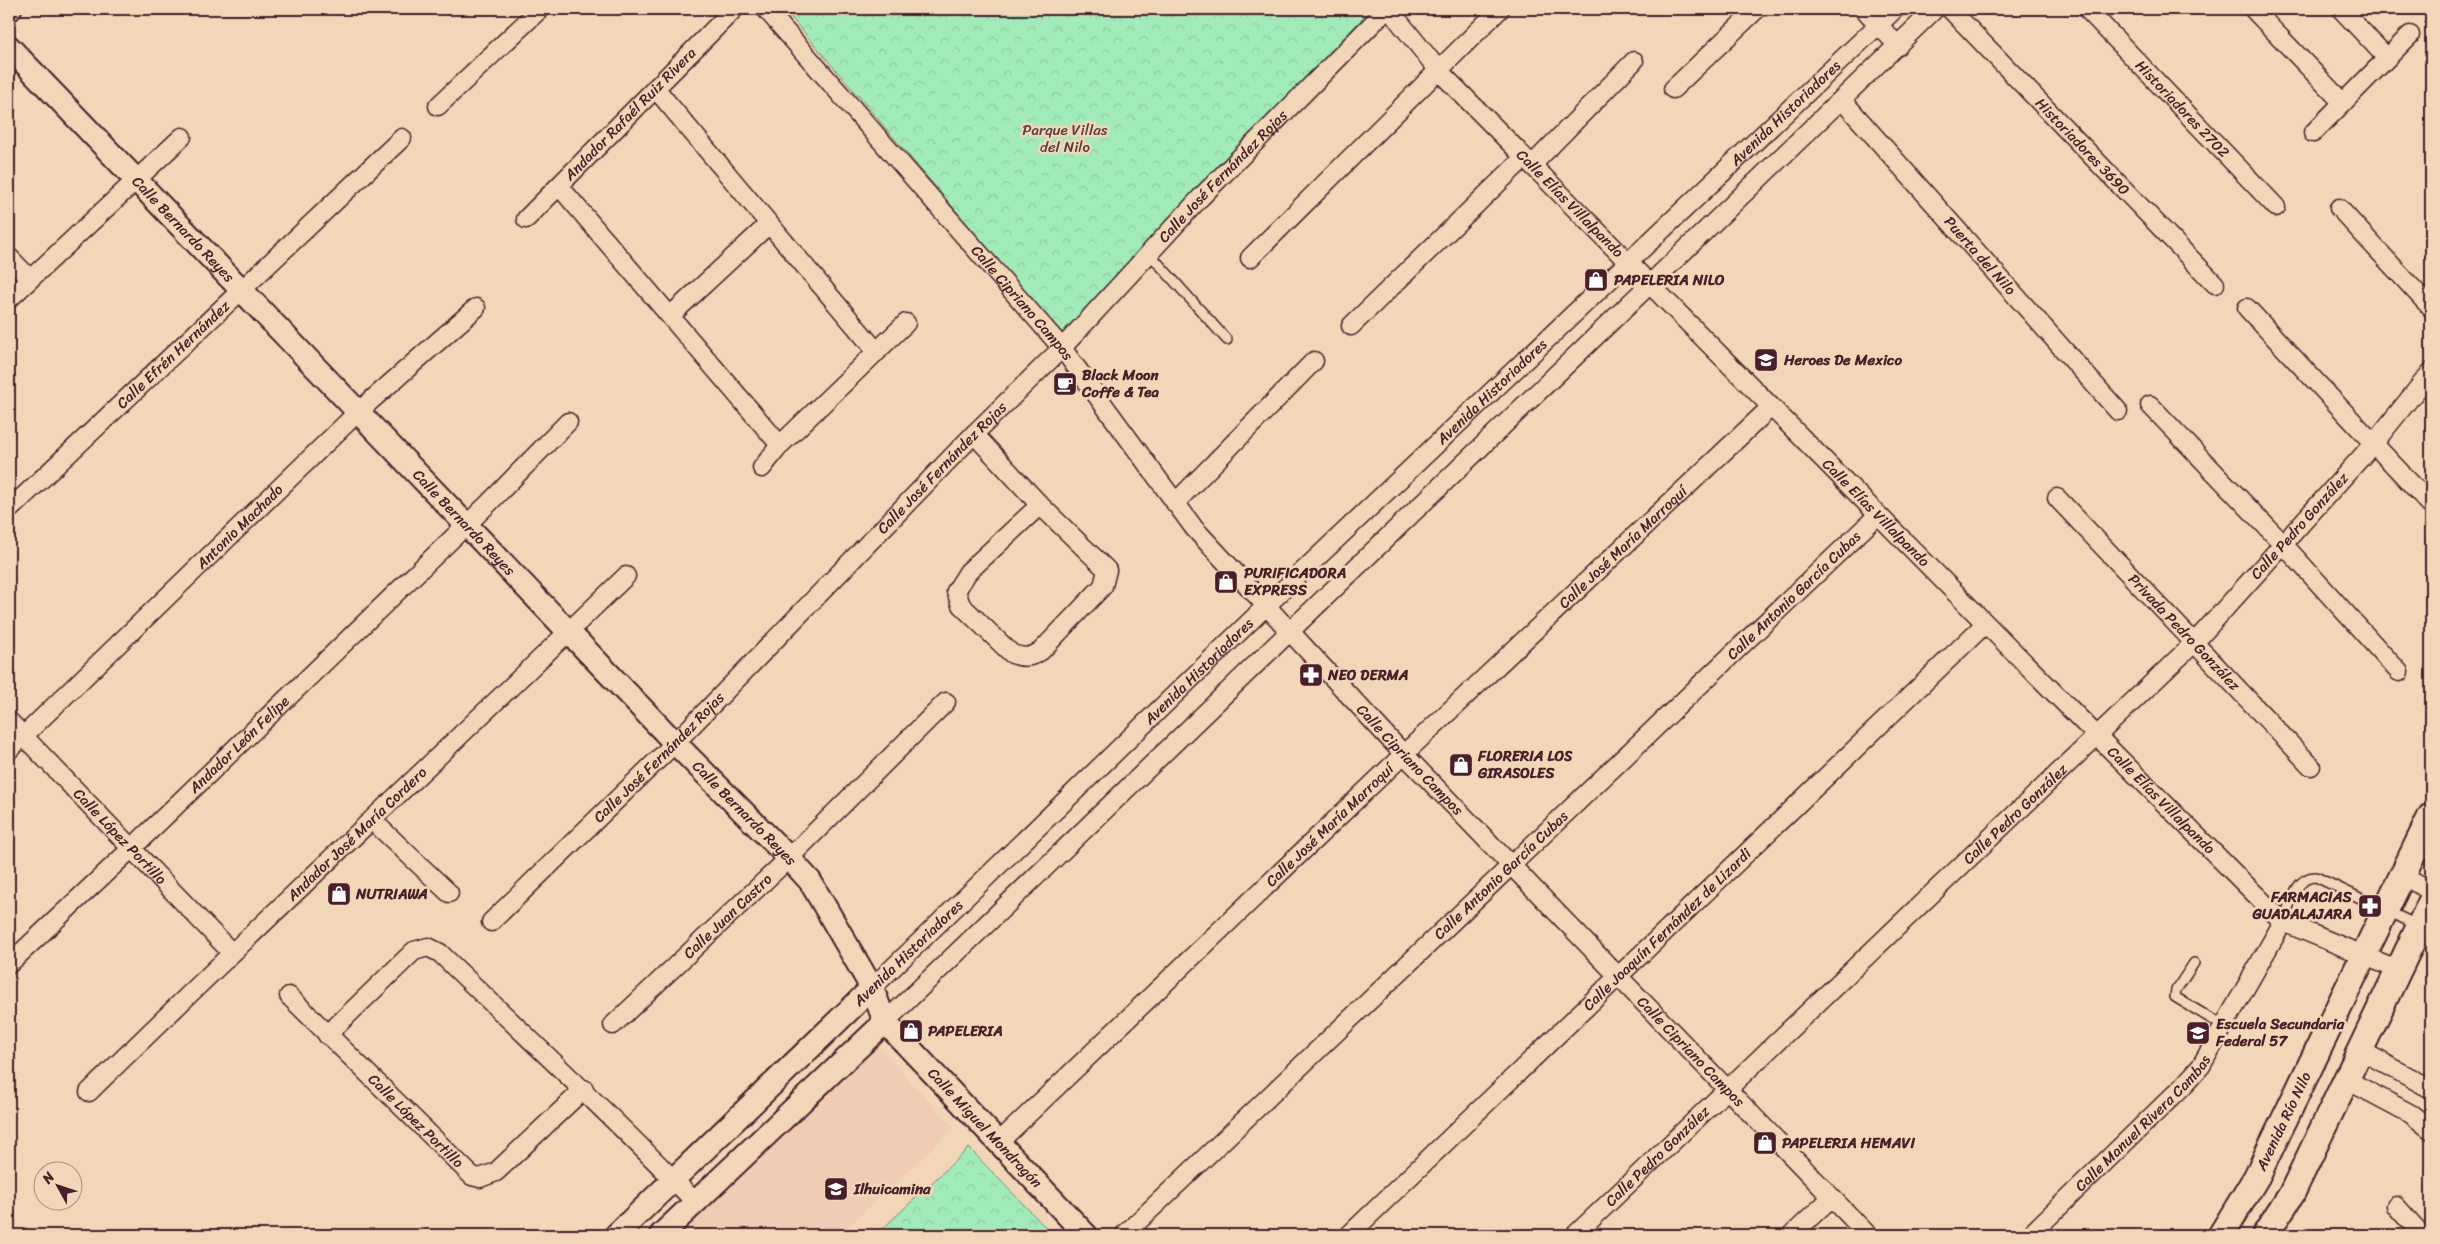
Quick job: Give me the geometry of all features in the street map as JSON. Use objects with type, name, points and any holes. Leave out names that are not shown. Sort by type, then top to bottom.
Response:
[{"type":"main road","name":"Avenida Río Nilo","points":[[2221,1235],[2257,1176],[2431,816]]},
{"type":"main road","points":[[2265,1235],[2290,1195],[2431,902]]},
{"type":"street","points":[[438,106],[540,9]]},
{"type":"street","name":"Andador Rafaél Ruiz Rivera","points":[[526,219],[734,9]]},
{"type":"street","name":"Calle Cipriano Campos","points":[[766,9],[1062,348],[1194,528],[1404,754],[1868,1235]]},
{"type":"street","name":"Calle José Fernández Rojas","points":[[491,922],[675,742],[974,434],[1062,348],[1201,197],[1388,9]]},
{"type":"street","name":"Calle Elías Villalpando","points":[[1388,9],[1440,72],[2096,736],[2283,922],[2399,970]]},
{"type":"street","points":[[1250,258],[1440,72],[1500,9]]},
{"type":"street","points":[[1673,88],[1756,9]]},
{"type":"street","points":[[1864,9],[1898,46]]},
{"type":"street","name":"Avenida Historiadores","points":[[616,1235],[1266,606],[1629,263],[1894,9]]},
{"type":"street","name":"Avenida Historiadores","points":[[661,1235],[885,1022],[1935,9]]},
{"type":"street","name":"Historiadores 3690","points":[[1950,9],[2215,284]]},
{"type":"street","name":"Historiadores 2702","points":[[2087,9],[2276,207]]},
{"type":"street","points":[[2253,9],[2343,103]]},
{"type":"street","points":[[2341,9],[2387,58]]},
{"type":"street","points":[[2313,133],[2410,34]]},
{"type":"street","name":"Calle Bernardo Reyes","points":[[9,47],[810,881],[872,988],[885,1022]]},
{"type":"street","points":[[1351,326],[1634,61]]},
{"type":"street","points":[[655,88],[877,352]]},
{"type":"street","name":"Puerta del Nilo","points":[[1842,100],[2118,411]]},
{"type":"street","points":[[9,299],[29,278],[182,136]]},
{"type":"street","name":"Calle Efrén Hernández","points":[[9,510],[402,138]]},
{"type":"street","points":[[559,186],[780,445]]},
{"type":"street","points":[[2340,208],[2431,308]]},
{"type":"street","points":[[670,316],[769,224]]},
{"type":"street","points":[[9,257],[29,278]]},
{"type":"street","name":"Antonio Machado","points":[[9,750],[359,412],[476,308]]},
{"type":"street","points":[[2247,308],[2431,505]]},
{"type":"street","points":[[762,468],[780,445],[906,324]]},
{"type":"street","points":[[1175,504],[1314,361]]},
{"type":"street","name":"Calle Pedro González","points":[[1576,1235],[2194,643],[2374,443],[2431,372]]},
{"type":"street","points":[[2150,405],[2284,545],[2399,672]]},
{"type":"street","name":"Calle José María Marroquí","points":[[999,1142],[1404,754],[1771,407]]},
{"type":"street","name":"Andador León Felipe","points":[[9,964],[131,849],[466,524],[568,422]]},
{"type":"street","points":[[974,434],[1040,505],[1107,570],[1106,580],[1098,591],[1041,651],[1028,658],[1012,654],[961,605],[956,591],[968,572],[1040,505]]},
{"type":"street","name":"Privada Pedro González","points":[[2057,498],[2311,766]]},
{"type":"street","name":"Calle Antonio García Cubas","points":[[1124,1235],[1510,864],[1878,515]]},
{"type":"street","name":"Andador José María Cordero","points":[[89,1092],[231,952],[373,821],[626,576]]},
{"type":"street","name":"Calle Joaquín Fernández de Lizardi","points":[[1349,1235],[1985,624]]},
{"type":"street","name":"Calle Juan Castro","points":[[613,1024],[789,858],[946,702]]},
{"type":"street","name":"Calle López Portillo","points":[[9,721],[231,952]]},
{"type":"street","points":[[373,821],[449,893]]},
{"type":"street","points":[[2402,876],[2431,891]]},
{"type":"street","name":"Calle Manuel Rivera Cambas","points":[[2030,1235],[2183,1086],[2201,1066],[2225,1027],[2283,922]]},
{"type":"street","points":[[327,1035],[414,951],[428,947],[440,953],[552,1062],[584,1088],[695,1202]]},
{"type":"street","name":"Calle López Portillo","points":[[288,996],[466,1172],[480,1178],[496,1172],[584,1088]]},
{"type":"street","name":"Calle Miguel Mondragón","points":[[885,1022],[1086,1235]]},
{"type":"street","points":[[2360,1050],[2431,1089]]},
{"type":"street","points":[[2347,1080],[2411,1114],[2431,1130]]},
{"type":"street","points":[[1792,1235],[1831,1198]]},
{"type":"street","points":[[2396,1206],[2422,1235]]},
{"type":"lane","points":[[1149,253],[1228,340]]},
{"type":"lane","points":[[2283,922],[2298,886],[2305,878],[2316,877],[2420,926]]},
{"type":"lane","points":[[2194,963],[2176,990],[2175,997],[2225,1027]]},
{"type":"shaded area","points":[[872,1040],[954,1128],[839,1235],[670,1235]]},
{"type":"green space","name":"Parque Villas del Nilo","points":[[784,9],[1368,9],[1370,11],[1190,195],[1061,334]]},
{"type":"green space","points":[[969,1148],[1053,1235],[876,1235]]},
{"type":"place","name":"PAPELERIA NILO","points":[[1596,280]]},
{"type":"place","name":"Heroes De Mexico","points":[[1766,360]]},
{"type":"place","name":"Black Moon Coffe & Tea","points":[[1065,384]]},
{"type":"place","name":"PURIFICADORA EXPRESS","points":[[1226,582]]},
{"type":"place","name":"NEO DERMA","points":[[1311,675]]},
{"type":"place","name":"FLORERIA LOS GIRASOLES","points":[[1461,765]]},
{"type":"place","name":"NUTRIAWA","points":[[339,894]]},
{"type":"place","name":"FARMACIAS GUADALAJARA","points":[[2370,906]]},
{"type":"place","name":"PAPELERIA","points":[[911,1031]]},
{"type":"place","name":"Escuela Secundaria Federal 57","points":[[2198,1033]]},
{"type":"place","name":"PAPELERIA HEMAVI","points":[[1765,1143]]},
{"type":"place","name":"Ilhuicamina","points":[[836,1189]]}]
